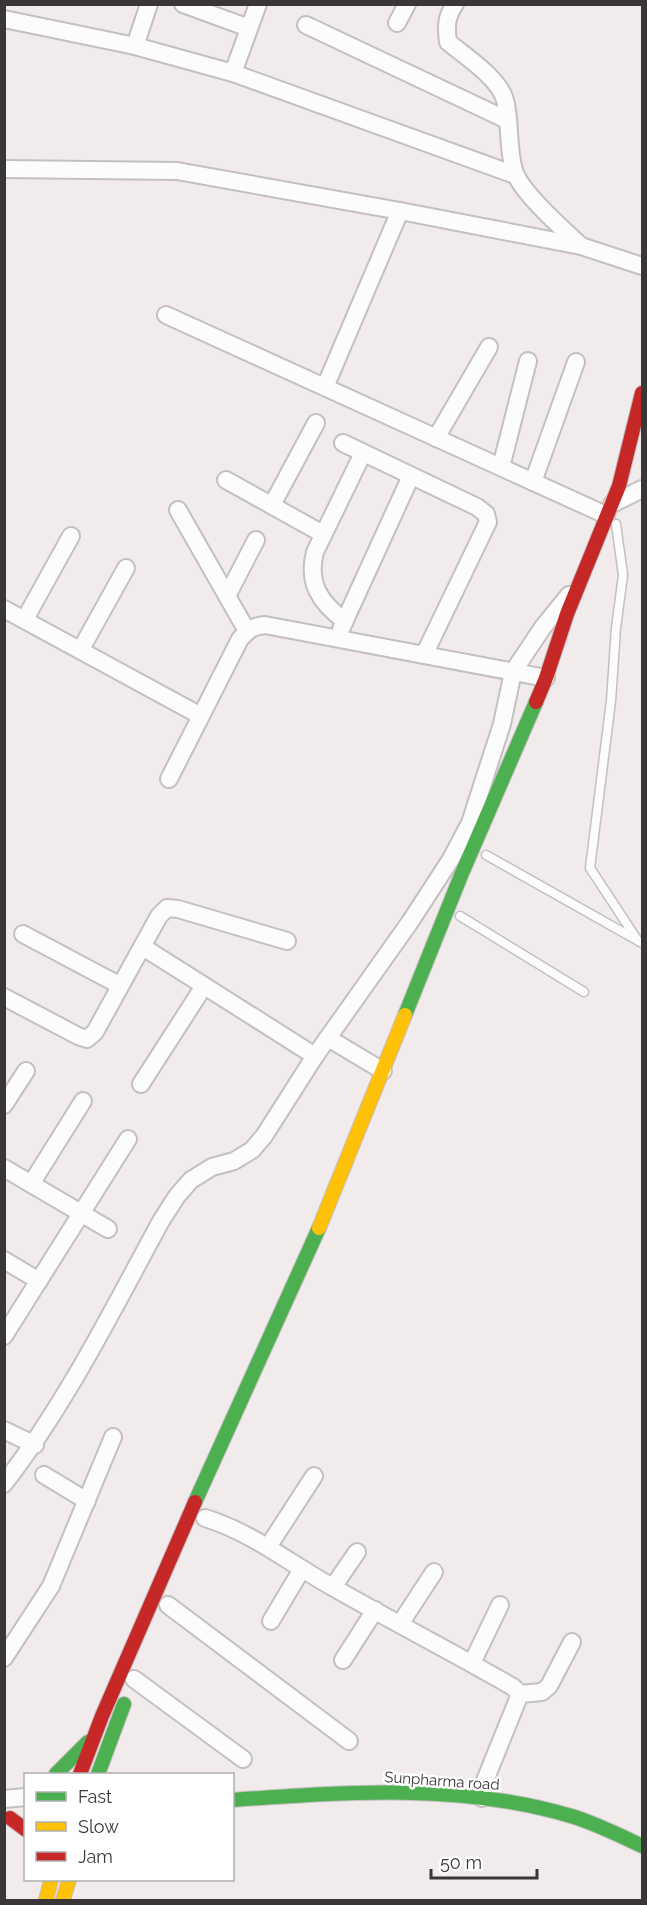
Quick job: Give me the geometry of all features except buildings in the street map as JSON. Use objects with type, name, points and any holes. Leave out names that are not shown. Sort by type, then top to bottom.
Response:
[{"type":"street","points":[[135,46],[149,4]]},
{"type":"street","points":[[183,4],[249,28]]},
{"type":"street","points":[[233,73],[258,4]]},
{"type":"street","points":[[397,23],[407,4]]},
{"type":"street","points":[[455,4],[450,11],[446,26],[448,42],[498,85],[505,100],[516,175],[540,206],[581,246]]},
{"type":"street","points":[[4,19],[135,46],[233,73],[516,175]]},
{"type":"street","points":[[306,25],[507,120]]},
{"type":"street","points":[[4,169],[177,171],[400,210],[581,246],[642,266]]},
{"type":"street","points":[[325,387],[400,210]]},
{"type":"street","points":[[166,315],[533,482],[612,515]]},
{"type":"street","points":[[436,438],[489,347]]},
{"type":"street","points":[[501,467],[528,362]]},
{"type":"street","points":[[533,482],[576,362]]},
{"type":"street","points":[[80,1773],[199,1492],[325,1214],[462,873],[552,682],[578,618],[612,515],[642,393]]},
{"type":"street","points":[[272,505],[316,423]]},
{"type":"street","points":[[343,443],[477,507],[486,514],[488,522],[424,655]]},
{"type":"street","points":[[552,682],[567,614],[579,583],[612,515],[635,493],[642,443]]},
{"type":"street","points":[[345,621],[329,609],[316,587],[312,564],[323,534],[363,453]]},
{"type":"street","points":[[337,639],[411,476]]},
{"type":"street","points":[[226,480],[323,534]]},
{"type":"street","points":[[178,510],[247,631]]},
{"type":"street","points":[[25,620],[71,536]]},
{"type":"street","points":[[227,596],[256,540]]},
{"type":"street","points":[[81,649],[126,568]]},
{"type":"street","points":[[4,1484],[35,1445],[72,1386],[161,1221],[177,1196],[191,1180],[212,1167],[234,1161],[252,1150],[264,1136],[315,1056],[410,922],[451,859],[470,823],[502,724],[513,672],[543,627],[579,583]]},
{"type":"street","points":[[4,609],[201,716]]},
{"type":"street","points":[[169,779],[240,639],[255,626],[265,625],[513,672],[552,682]]},
{"type":"street","points":[[478,871],[488,849]]},
{"type":"street","points":[[4,998],[87,1039],[95,1032],[159,916],[167,908],[178,909],[287,941]]},
{"type":"street","points":[[23,934],[119,986]]},
{"type":"street","points":[[143,947],[315,1056]]},
{"type":"street","points":[[141,1084],[204,986]]},
{"type":"street","points":[[328,1038],[383,1071]]},
{"type":"street","points":[[4,1105],[26,1071]]},
{"type":"street","points":[[31,1184],[83,1101]]},
{"type":"street","points":[[4,1336],[128,1139]]},
{"type":"street","points":[[4,1168],[108,1229]]},
{"type":"street","points":[[4,1260],[39,1281]]},
{"type":"street","points":[[4,1430],[35,1445]]},
{"type":"street","points":[[4,1658],[51,1586],[113,1437]]},
{"type":"street","points":[[44,1475],[87,1501]]},
{"type":"street","points":[[268,1547],[314,1476]]},
{"type":"street","points":[[205,1518],[226,1525],[268,1547],[333,1587],[513,1688],[520,1695]]},
{"type":"street","points":[[333,1587],[357,1552]]},
{"type":"street","points":[[271,1621],[302,1569]]},
{"type":"street","points":[[400,1624],[434,1572]]},
{"type":"street","points":[[168,1604],[349,1740]]},
{"type":"street","points":[[471,1664],[500,1605]]},
{"type":"street","points":[[343,1660],[375,1610]]},
{"type":"street","points":[[520,1695],[542,1692],[549,1686],[572,1642]]},
{"type":"street","points":[[102,1770],[145,1652]]},
{"type":"street","points":[[134,1679],[243,1759]]},
{"type":"street","points":[[483,1791],[520,1695]]},
{"type":"street","points":[[57,1773],[95,1734]]},
{"type":"street","name":"Sunpharma road","points":[[285,1782],[483,1791],[573,1816],[642,1846]]},
{"type":"street","name":"Sunpharma road","points":[[234,1800],[342,1792],[483,1791],[501,1786]]},
{"type":"street","points":[[4,1799],[24,1797]]},
{"type":"street","points":[[604,1813],[642,1832]]},
{"type":"street","points":[[45,1900],[51,1881]]},
{"type":"street","points":[[63,1900],[69,1881]]},
{"type":"lane","points":[[612,515],[623,576],[616,628],[611,701],[590,868],[640,942]]},
{"type":"lane","points":[[488,849],[640,942]]},
{"type":"lane","points":[[460,916],[584,992]]},
{"type":"traffic: fast","points":[[405,1015],[462,873],[536,702]]},
{"type":"traffic: fast","points":[[195,1502],[319,1228]]},
{"type":"traffic: fast","points":[[98,1773],[124,1704]]},
{"type":"traffic: fast","points":[[57,1773],[88,1742]]},
{"type":"traffic: fast","points":[[234,1800],[360,1793],[445,1794],[488,1798],[571,1816],[642,1846]]},
{"type":"traffic: slow","points":[[319,1228],[405,1015]]},
{"type":"traffic: slow","points":[[46,1900],[51,1881]]},
{"type":"traffic: slow","points":[[63,1900],[69,1881]]},
{"type":"traffic: jam","points":[[536,702],[567,614],[619,486],[642,393]]},
{"type":"traffic: jam","points":[[80,1773],[102,1716],[195,1502]]},
{"type":"traffic: jam","points":[[10,1818],[24,1828]]}]
